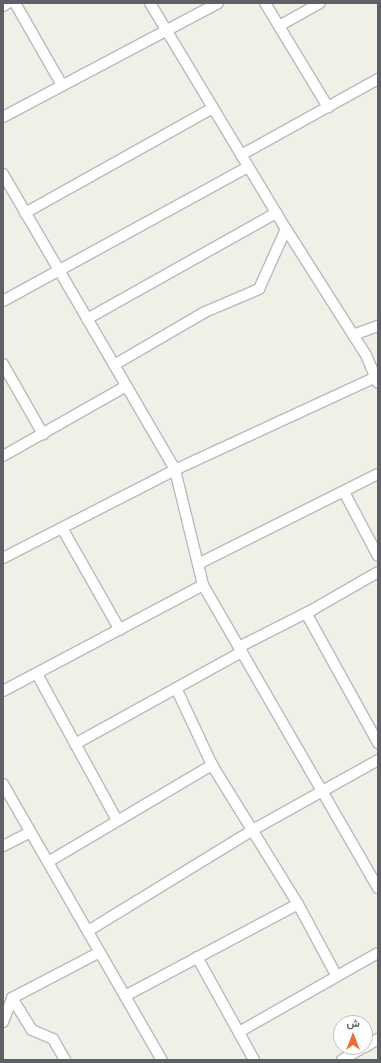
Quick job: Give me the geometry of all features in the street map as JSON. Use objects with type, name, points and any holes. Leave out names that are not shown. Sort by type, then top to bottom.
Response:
[{"type":"street","points":[[3,558],[175,470],[377,380],[353,335],[276,213],[150,3]]},
{"type":"street","points":[[3,117],[218,3]]},
{"type":"street","points":[[265,3],[328,107]]},
{"type":"street","points":[[279,26],[320,3]]},
{"type":"street","points":[[8,4],[62,85]]},
{"type":"street","points":[[241,155],[378,79]]},
{"type":"street","points":[[25,213],[213,108]]},
{"type":"street","points":[[3,301],[248,167]]},
{"type":"street","points":[[3,174],[7,189],[25,213],[175,470],[203,586],[378,888]]},
{"type":"street","points":[[87,319],[276,213]]},
{"type":"street","points":[[114,365],[205,312],[259,289],[286,229]]},
{"type":"street","points":[[353,335],[378,326]]},
{"type":"street","points":[[3,364],[43,434]]},
{"type":"street","points":[[3,456],[126,386]]},
{"type":"street","points":[[198,564],[378,474]]},
{"type":"street","points":[[344,492],[378,556]]},
{"type":"street","points":[[62,528],[120,630]]},
{"type":"street","points":[[75,744],[378,572]]},
{"type":"street","points":[[3,691],[203,586]]},
{"type":"street","points":[[306,613],[378,744]]},
{"type":"street","points":[[37,674],[117,820]]},
{"type":"street","points":[[176,688],[212,765],[251,831],[298,904],[336,975]]},
{"type":"street","points":[[88,931],[251,831],[378,760]]},
{"type":"street","points":[[48,862],[212,765]]},
{"type":"street","points":[[3,784],[162,1060]]},
{"type":"street","points":[[3,846],[31,832]]},
{"type":"street","points":[[125,996],[298,904]]},
{"type":"street","points":[[3,1022],[12,998],[100,952]]},
{"type":"street","points":[[239,1032],[378,952]]},
{"type":"street","points":[[196,957],[254,1060]]},
{"type":"street","points":[[12,998],[32,1030],[53,1040],[65,1060]]},
{"type":"street","points":[[342,1060],[351,1055]]}]
